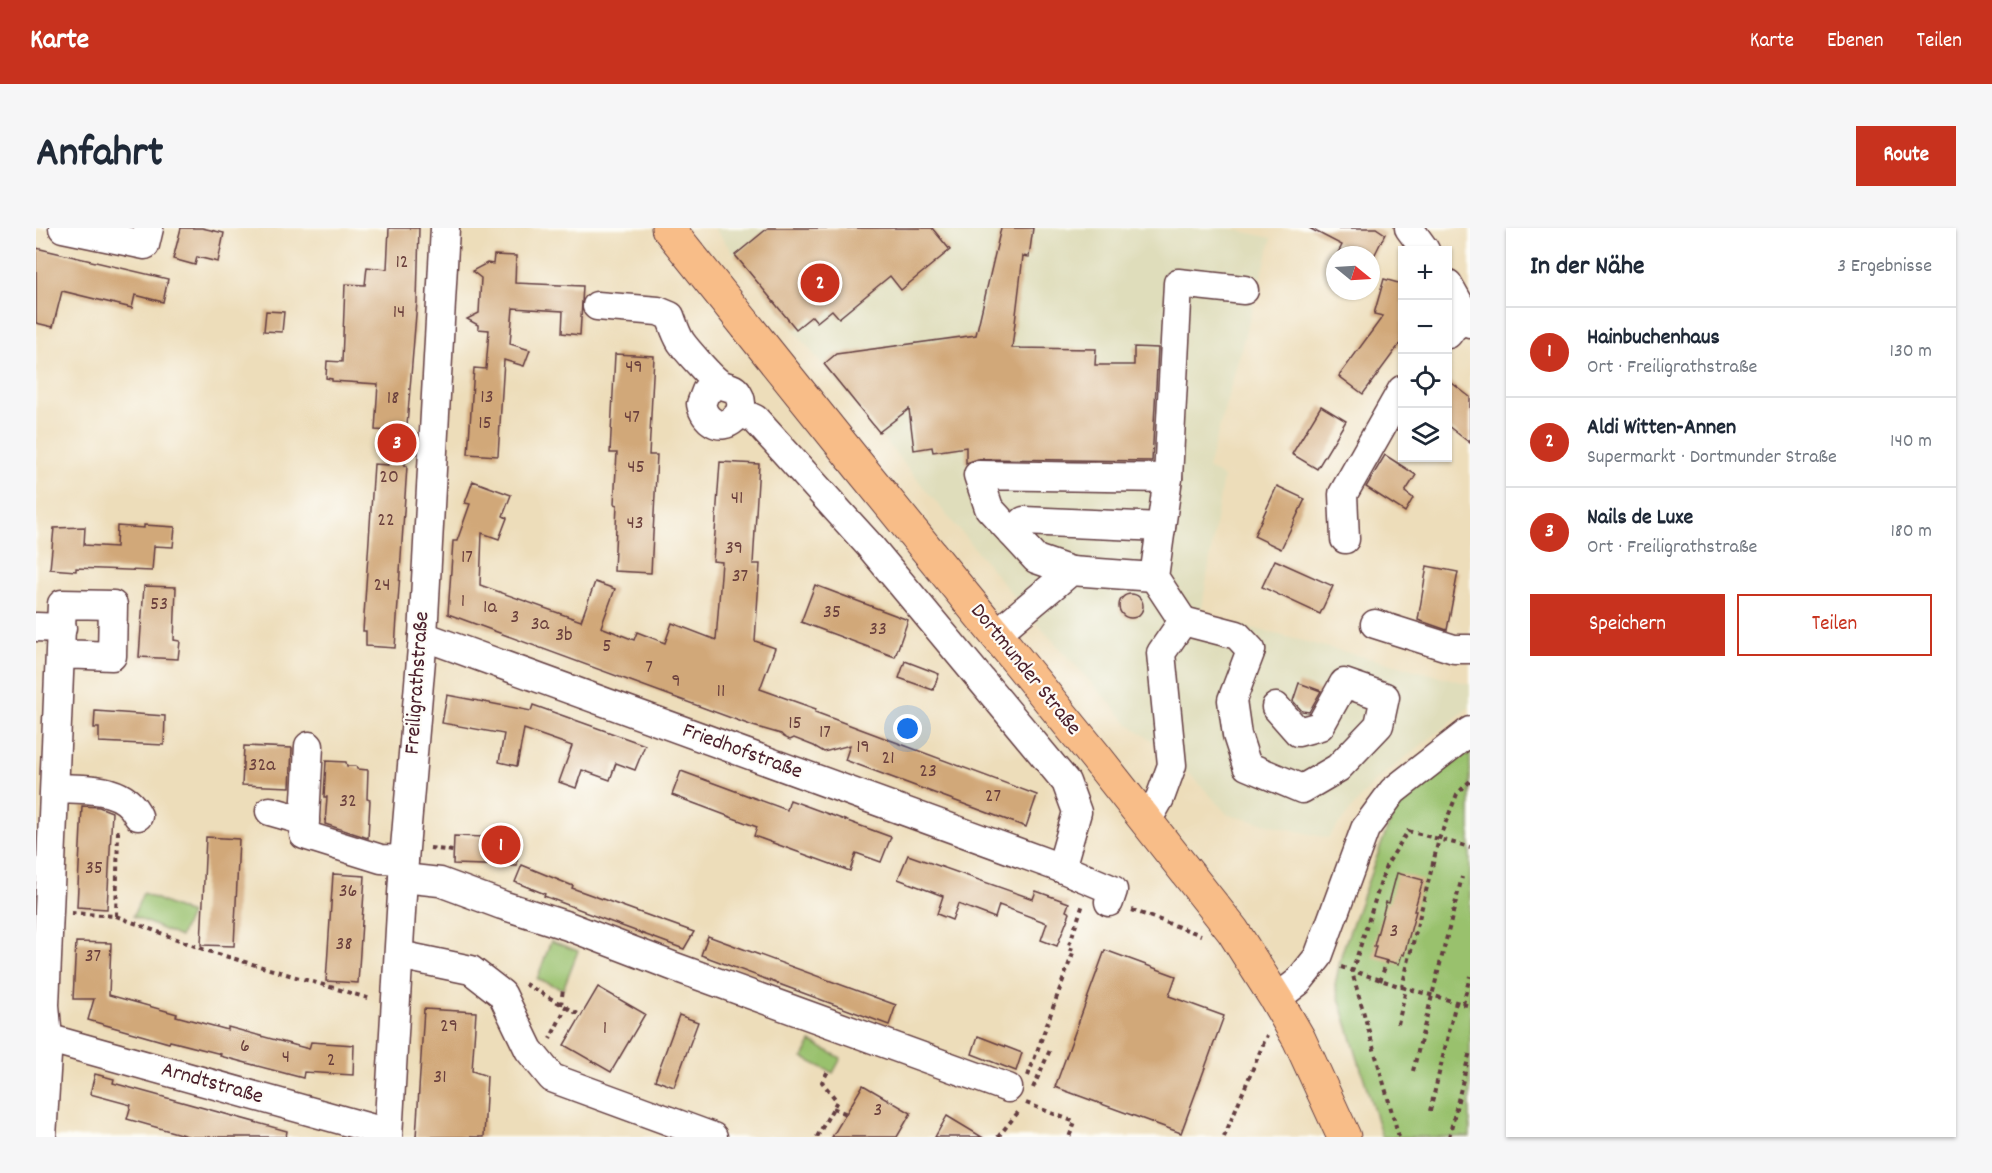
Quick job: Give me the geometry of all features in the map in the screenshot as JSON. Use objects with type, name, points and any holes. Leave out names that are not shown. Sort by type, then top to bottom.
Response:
[{"type":"main road","name":"Dortmunder Straße","points":[[668,228],[1147,821],[1233,931],[1299,1039],[1344,1137]]},
{"type":"street","points":[[63,228],[145,245],[149,228]]},
{"type":"street","name":"Freiligrathstraße","points":[[388,1135],[404,870],[423,636],[445,228]]},
{"type":"street","points":[[1409,228],[1422,246]]},
{"type":"street","points":[[1244,290],[1178,283],[1168,478],[1154,577],[1182,621],[1237,635],[1251,650],[1232,700],[1237,735],[1247,766],[1302,789],[1338,768],[1378,726],[1385,697],[1344,683],[1320,726],[1298,732],[1276,707]]},
{"type":"street","points":[[1452,296],[1462,325]]},
{"type":"street","points":[[597,306],[657,311],[670,316],[681,342],[720,384],[712,386],[702,397],[702,412],[706,418],[721,425],[729,423],[740,412],[755,419],[869,546],[1066,782],[1077,812],[1061,868]]},
{"type":"street","points":[[1345,539],[1343,494],[1398,397]]},
{"type":"street","points":[[1154,577],[1071,571],[1036,560],[989,508],[978,475],[1168,478]]},
{"type":"street","points":[[1012,532],[1024,521],[1161,527]]},
{"type":"street","points":[[996,634],[1071,571]]},
{"type":"street","points":[[1147,821],[1160,798],[1172,765],[1161,653],[1182,621]]},
{"type":"street","points":[[1375,624],[1454,648],[1470,649]]},
{"type":"street","name":"Friedhofstraße","points":[[423,636],[1061,868],[1113,890],[1109,902]]},
{"type":"street","points":[[42,1137],[42,1037],[55,788],[53,637]]},
{"type":"street","points":[[1276,999],[1298,982],[1318,957],[1365,829],[1393,791],[1470,731]]},
{"type":"street","points":[[309,746],[304,835],[381,859],[404,870],[568,926],[675,967],[1019,1090]]},
{"type":"street","points":[[55,788],[117,794],[134,806],[133,824]]},
{"type":"street","points":[[270,811],[305,821]]},
{"type":"street","points":[[320,859],[379,872],[404,870]]},
{"type":"street","points":[[399,955],[471,970],[502,994],[529,1050],[552,1078],[713,1137]]},
{"type":"street","name":"Arndtstraße","points":[[42,1037],[388,1135]]},
{"type":"path","points":[[1398,1024],[1404,988],[1439,839],[1457,794],[1470,781]]},
{"type":"path","points":[[116,916],[118,832],[133,824]]},
{"type":"path","points":[[1399,1137],[1352,972],[1386,866],[1408,831],[1470,847]]},
{"type":"path","points":[[1413,1071],[1462,877]]},
{"type":"path","points":[[1050,1050],[1019,1090],[1022,1093],[1074,950],[1068,948],[1091,880]]},
{"type":"path","points":[[1109,902],[1219,942],[1233,931]]},
{"type":"path","points":[[50,912],[116,916],[208,951],[306,981],[373,1000],[397,1000]]},
{"type":"path","points":[[1318,957],[1352,972],[1470,1006]]},
{"type":"path","points":[[1380,981],[1387,961]]},
{"type":"path","points":[[1463,1004],[1470,976]]},
{"type":"path","points":[[494,988],[507,978],[520,980],[582,1016]]},
{"type":"path","points":[[561,1005],[563,989]]},
{"type":"path","points":[[1430,1111],[1456,1002]]},
{"type":"path","points":[[535,1058],[547,1045],[567,1007]]},
{"type":"path","points":[[1224,1137],[1268,1033],[1280,1050],[1299,1039]]},
{"type":"path","points":[[1449,1137],[1470,1051]]},
{"type":"path","points":[[816,1137],[837,1101],[822,1082],[828,1071]]},
{"type":"path","points":[[998,1137],[1026,1102],[1075,1122],[1069,1137]]},
{"type":"path","points":[[833,1108],[847,1114]]},
{"type":"shaded area","points":[[714,228],[1228,228],[1272,238],[1208,468],[1223,477],[1201,615],[1470,684],[1470,707],[1373,783],[1328,838],[1228,815],[1161,747],[1130,725],[1032,618],[797,334]]},
{"type":"green space","points":[[1470,744],[1470,1137],[1382,1137],[1335,985],[1342,952],[1387,829],[1399,803]]},
{"type":"green space","points":[[143,893],[190,914],[180,937],[133,916]]},
{"type":"green space","points":[[551,941],[578,951],[563,989],[537,979]]},
{"type":"green space","points":[[811,1042],[841,1058],[833,1073],[803,1058]]},
{"type":"building","points":[[181,228],[202,228],[224,233],[218,262],[197,257],[195,265],[173,259]]},
{"type":"building","points":[[389,228],[419,228],[417,302],[405,450],[389,449],[390,431],[375,430],[378,384],[332,381],[326,378],[327,361],[342,362],[345,284],[365,285],[367,267],[387,269]]},
{"type":"building","points":[[768,228],[932,228],[950,250],[901,290],[890,276],[839,318],[832,310],[817,322],[812,316],[796,329],[735,255]]},
{"type":"building","points":[[1001,228],[1033,228],[1029,257],[1023,256],[1012,348],[1096,349],[1095,365],[1134,365],[1134,347],[1158,348],[1152,461],[978,459],[966,463],[966,447],[933,452],[932,447],[914,450],[909,409],[879,432],[824,364],[836,354],[976,335]]},
{"type":"building","points":[[1309,228],[1376,228],[1385,234],[1379,246],[1342,245]]},
{"type":"building","points":[[36,248],[168,279],[163,302],[135,295],[132,308],[62,291],[53,327],[36,323]]},
{"type":"building","points":[[494,255],[516,256],[515,283],[583,286],[580,335],[562,333],[563,311],[513,308],[510,344],[530,350],[524,366],[504,360],[498,456],[468,454],[474,368],[486,369],[489,330],[478,329],[478,325],[467,319],[479,313],[481,278],[472,271],[487,263],[493,264]]},
{"type":"building","points":[[1384,279],[1398,283],[1398,346],[1363,394],[1339,376],[1383,316],[1374,314],[1378,300],[1380,300]]},
{"type":"building","points":[[266,311],[284,312],[282,332],[264,331]]},
{"type":"building","points":[[615,354],[654,356],[649,455],[657,455],[651,573],[614,571],[617,453],[610,453]]},
{"type":"building","points":[[1452,383],[1470,397],[1470,443],[1452,429]]},
{"type":"building","points":[[1321,406],[1346,421],[1317,469],[1292,454]]},
{"type":"building","points":[[389,450],[405,456],[405,466],[407,466],[395,648],[366,646],[366,631],[363,631],[374,464],[388,465]]},
{"type":"building","points":[[1385,455],[1416,475],[1405,492],[1413,498],[1405,512],[1366,487]]},
{"type":"building","points":[[720,462],[759,464],[753,564],[760,564],[755,641],[775,648],[760,689],[816,709],[815,712],[1037,795],[1026,827],[845,760],[850,745],[824,752],[794,738],[790,740],[781,734],[753,726],[448,614],[453,541],[457,541],[470,504],[465,503],[473,481],[511,495],[503,516],[507,518],[499,539],[482,533],[480,585],[581,621],[595,582],[615,589],[601,627],[634,640],[637,632],[665,643],[672,623],[716,640],[722,562],[713,561]]},
{"type":"building","points":[[1277,486],[1305,499],[1281,549],[1254,536]]},
{"type":"building","points":[[144,525],[175,527],[173,547],[154,546],[152,571],[50,569],[54,528],[85,527],[84,545],[116,547],[117,526],[144,528]]},
{"type":"building","points":[[1275,560],[1333,586],[1320,614],[1262,587]]},
{"type":"building","points":[[1427,566],[1458,572],[1447,630],[1418,620]]},
{"type":"building","points":[[815,585],[908,620],[895,657],[801,622]]},
{"type":"building","points":[[144,586],[176,587],[174,640],[180,641],[178,659],[139,657]]},
{"type":"building","points":[[1131,594],[1136,595],[1142,601],[1142,611],[1136,617],[1131,618],[1126,617],[1120,611],[1119,606],[1120,601],[1126,595]]},
{"type":"building","points":[[905,661],[939,674],[933,690],[899,678]]},
{"type":"building","points":[[1299,683],[1321,691],[1309,712],[1302,711],[1293,701]]},
{"type":"building","points":[[447,695],[531,711],[533,705],[645,745],[635,770],[616,763],[610,780],[582,770],[576,788],[559,782],[572,746],[524,729],[517,766],[499,762],[504,734],[442,723]]},
{"type":"building","points":[[95,711],[165,716],[164,745],[99,742],[99,728],[94,728]]},
{"type":"building","points":[[244,746],[292,748],[290,787],[242,785]]},
{"type":"building","points":[[326,761],[346,762],[347,766],[368,770],[367,799],[370,800],[368,838],[325,824]]},
{"type":"building","points":[[681,771],[787,810],[790,800],[891,837],[881,862],[856,853],[850,871],[754,836],[757,827],[672,795]]},
{"type":"building","points":[[82,806],[99,807],[112,812],[107,909],[77,907]]},
{"type":"building","points":[[454,836],[518,838],[517,866],[453,864]]},
{"type":"building","points":[[206,837],[239,839],[234,946],[201,945]]},
{"type":"building","points":[[908,855],[1033,899],[1036,891],[1069,903],[1066,911],[1070,913],[1057,946],[1041,940],[1047,923],[999,905],[995,918],[958,904],[952,920],[937,914],[943,896],[898,879]]},
{"type":"building","points":[[522,865],[573,886],[572,888],[694,932],[684,949],[584,912],[515,882]]},
{"type":"building","points":[[1397,873],[1423,880],[1404,955],[1402,954],[1399,964],[1373,957],[1386,902],[1389,903]]},
{"type":"building","points":[[333,874],[365,876],[358,983],[326,981]]},
{"type":"building","points":[[708,936],[896,1005],[889,1025],[701,955]]},
{"type":"building","points":[[76,942],[111,943],[109,995],[177,1014],[176,1016],[228,1030],[228,1027],[309,1049],[311,1042],[354,1045],[353,1075],[304,1072],[303,1078],[220,1056],[221,1054],[170,1041],[169,1043],[88,1020],[94,999],[73,999]]},
{"type":"building","points":[[1105,950],[1176,976],[1169,996],[1224,1016],[1181,1133],[1055,1087]]},
{"type":"building","points":[[598,987],[645,1014],[611,1072],[564,1045]]},
{"type":"building","points":[[424,1009],[476,1012],[472,1071],[487,1076],[484,1137],[416,1137]]},
{"type":"building","points":[[679,1015],[698,1022],[674,1087],[655,1080]]},
{"type":"building","points":[[978,1036],[1022,1053],[1016,1071],[972,1054]]},
{"type":"building","points":[[95,1074],[114,1079],[113,1083],[287,1131],[286,1137],[191,1137],[127,1119],[131,1105],[90,1094]]},
{"type":"building","points":[[863,1085],[911,1113],[897,1137],[832,1137]]},
{"type":"building","points":[[947,1116],[982,1137],[935,1137]]},
{"type":"place","name":"Aldi Witten-Annen","points":[[820,283]]},
{"type":"place","name":"Nails de Luxe","points":[[397,443]]},
{"type":"place","name":"Hainbuchenhaus","points":[[501,845]]}]
